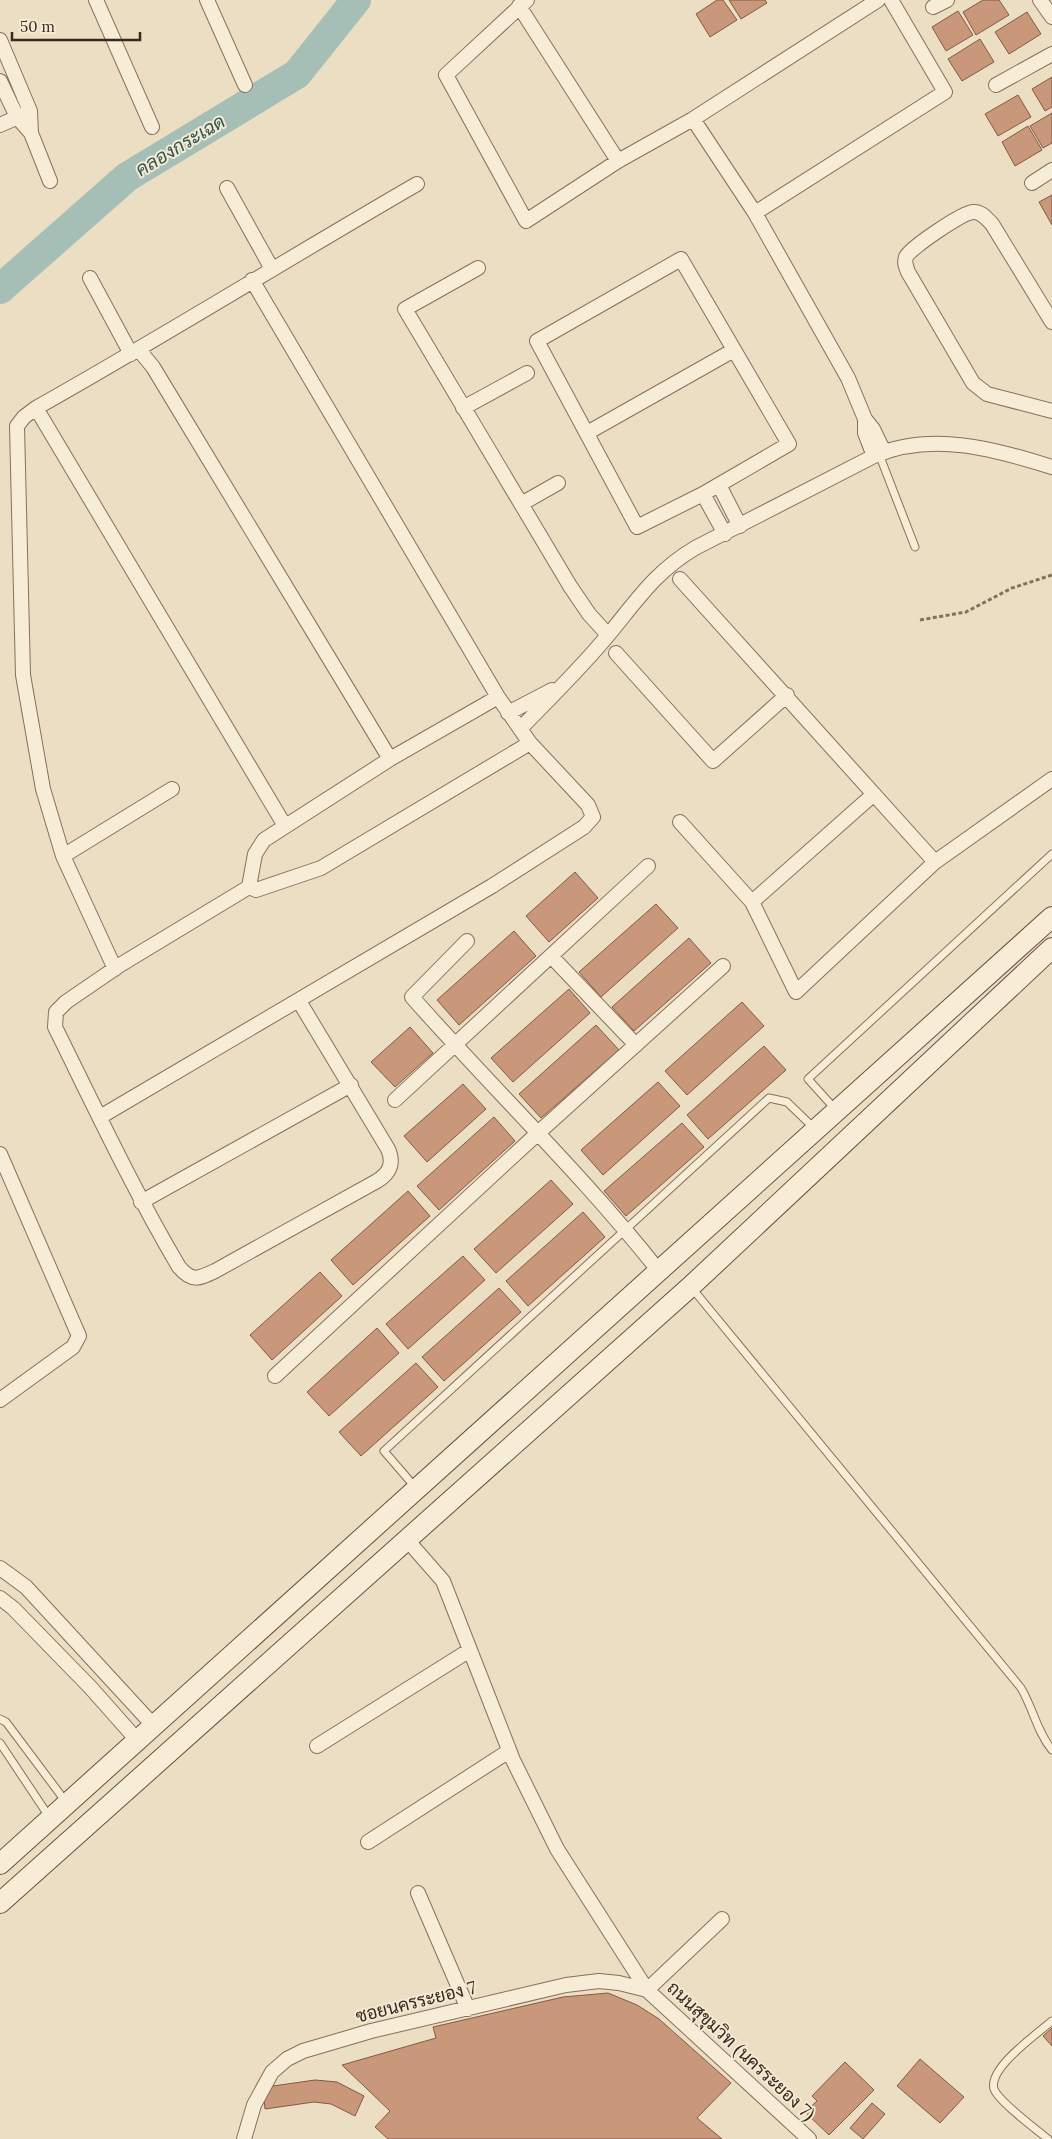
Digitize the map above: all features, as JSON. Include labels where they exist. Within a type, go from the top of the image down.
[{"type":"street","points":[[96,0],[152,127]]},
{"type":"street","points":[[207,0],[245,85]]},
{"type":"street","points":[[618,161],[523,3],[446,75],[526,221],[618,161],[693,119],[878,0]]},
{"type":"street","points":[[755,213],[945,92],[891,0]]},
{"type":"street","points":[[933,7],[947,0]]},
{"type":"street","points":[[1040,0],[1052,17]]},
{"type":"street","points":[[0,40],[30,111],[31,133],[50,181]]},
{"type":"street","points":[[996,86],[1052,54]]},
{"type":"street","points":[[0,81],[16,118],[31,133]]},
{"type":"street","points":[[0,125],[30,111]]},
{"type":"street","points":[[693,119],[755,213],[848,378],[865,419],[873,429],[879,454]]},
{"type":"street","points":[[1032,183],[1052,170]]},
{"type":"street","points":[[115,969],[63,856],[43,789],[23,676],[17,426],[24,417],[36,408],[135,352],[272,268],[416,184]]},
{"type":"street","points":[[227,188],[272,268]]},
{"type":"street","points":[[1052,322],[992,224],[980,213],[974,212],[959,218],[912,250],[905,259],[908,272],[973,383],[987,394],[1052,411]]},
{"type":"street","points":[[681,259],[789,444],[703,494],[637,527],[587,434],[537,341],[681,259]]},
{"type":"street","points":[[478,268],[405,309],[570,586],[589,614],[608,635]]},
{"type":"street","points":[[90,278],[135,352],[153,367],[390,759]]},
{"type":"street","points":[[100,1117],[492,886],[589,823],[593,817],[588,805],[530,742],[508,713],[252,280]]},
{"type":"street","points":[[587,434],[734,350]]},
{"type":"street","points":[[463,408],[527,373]]},
{"type":"street","points":[[36,408],[285,826]]},
{"type":"street","points":[[520,729],[608,635],[637,598],[668,567],[695,548],[879,454],[904,446],[933,443],[965,445],[1025,458],[1052,467]]},
{"type":"street","points":[[521,504],[558,483]]},
{"type":"street","points":[[719,485],[740,526]]},
{"type":"street","points":[[703,494],[725,534]]},
{"type":"street","points":[[680,579],[787,695],[935,862]]},
{"type":"street","points":[[616,653],[713,761],[787,695]]},
{"type":"street","points":[[508,713],[562,685]]},
{"type":"street","points":[[249,887],[255,854],[264,840],[390,759],[498,697]]},
{"type":"street","points":[[249,887],[256,890],[321,868],[530,742]]},
{"type":"street","points":[[680,822],[752,902],[796,992],[935,862],[1052,779]]},
{"type":"street","points":[[63,856],[172,789]]},
{"type":"street","points":[[752,902],[874,794]]},
{"type":"street","points":[[396,1100],[648,866]]},
{"type":"street","points":[[249,887],[115,969],[66,1002],[56,1012],[55,1016],[55,1027],[141,1202],[186,1276],[194,1278],[215,1271],[377,1181],[391,1167],[390,1155],[351,1084],[299,1001]]},
{"type":"street","points":[[0,1864],[1052,917]]},
{"type":"street","points":[[468,941],[412,997],[625,1229],[658,1270]]},
{"type":"street","points":[[0,1903],[86,1824],[408,1541],[690,1287],[1052,948]]},
{"type":"street","points":[[551,956],[636,1045]]},
{"type":"street","points":[[275,1376],[538,1133],[723,966]]},
{"type":"street","points":[[141,1202],[351,1084]]},
{"type":"street","points":[[0,1154],[79,1336],[77,1344],[0,1400]]},
{"type":"street","points":[[515,1400],[538,1424]]},
{"type":"street","points":[[408,1541],[443,1581],[509,1751],[557,1849],[647,1990],[722,1919]]},
{"type":"street","points":[[0,1568],[26,1587],[154,1725]]},
{"type":"street","points":[[0,1598],[13,1608],[91,1688],[136,1740]]},
{"type":"street","points":[[317,1746],[470,1650]]},
{"type":"street","points":[[368,1842],[509,1751]]},
{"type":"street","points":[[418,1893],[468,2009]]},
{"type":"street","name":"ซอยนครระยอง 7","points":[[244,2139],[254,2105],[272,2072],[287,2059],[303,2051],[371,2031],[566,1985],[598,1981],[619,1983],[647,1990]]},
{"type":"street","name":"ถนนสุขุมวิท (นครระยอง 7)","points":[[647,1990],[809,2139]]},
{"type":"lane","points":[[879,454],[915,547]]},
{"type":"lane","points":[[837,1110],[808,1079],[1052,854]]},
{"type":"lane","points":[[417,1489],[384,1451],[769,1098],[787,1102],[815,1130]]},
{"type":"lane","points":[[690,1287],[1020,1688],[1030,1704],[1040,1734],[1052,1750]]},
{"type":"lane","points":[[0,1718],[6,1722],[67,1803]]},
{"type":"lane","points":[[0,1742],[50,1818]]},
{"type":"lane","points":[[1048,2139],[1003,2102],[995,2090],[993,2079],[998,2069],[1052,2021]]},
{"type":"path","points":[[920,620],[966,612],[1012,588],[1052,575]]},
{"type":"building","points":[[717,0],[723,0],[737,20],[710,37],[696,14]]},
{"type":"building","points":[[729,0],[765,0],[767,3],[741,19]]},
{"type":"building","points":[[983,0],[999,0],[1009,15],[976,35],[963,12]]},
{"type":"building","points":[[958,11],[973,35],[946,51],[932,27]]},
{"type":"building","points":[[1027,12],[1041,34],[1009,54],[995,32]]},
{"type":"building","points":[[980,39],[994,62],[962,81],[948,59]]},
{"type":"building","points":[[1052,77],[1052,107],[1045,111],[1032,89]]},
{"type":"building","points":[[1018,95],[1031,117],[998,136],[985,114]]},
{"type":"building","points":[[1052,113],[1052,143],[1043,148],[1030,126]]},
{"type":"building","points":[[1028,126],[1042,150],[1015,166],[1002,142]]},
{"type":"building","points":[[1052,195],[1052,225],[1039,202]]},
{"type":"building","points":[[575,872],[598,898],[549,942],[526,916]]},
{"type":"building","points":[[656,904],[678,928],[601,997],[579,972]]},
{"type":"building","points":[[514,931],[536,956],[459,1025],[437,1000]]},
{"type":"building","points":[[689,938],[711,963],[634,1031],[612,1007]]},
{"type":"building","points":[[569,989],[590,1013],[513,1082],[491,1058]]},
{"type":"building","points":[[742,1002],[764,1026],[687,1095],[665,1071]]},
{"type":"building","points":[[596,1025],[619,1050],[541,1118],[519,1094]]},
{"type":"building","points":[[410,1027],[433,1053],[395,1087],[371,1062]]},
{"type":"building","points":[[764,1046],[786,1070],[708,1139],[687,1115]]},
{"type":"building","points":[[658,1082],[680,1106],[603,1175],[581,1150]]},
{"type":"building","points":[[463,1084],[486,1109],[427,1162],[404,1136]]},
{"type":"building","points":[[494,1117],[515,1141],[439,1210],[417,1186]]},
{"type":"building","points":[[682,1123],[704,1147],[626,1216],[604,1191]]},
{"type":"building","points":[[551,1180],[573,1204],[496,1273],[474,1249]]},
{"type":"building","points":[[408,1191],[430,1216],[353,1285],[331,1260]]},
{"type":"building","points":[[583,1212],[605,1237],[528,1306],[506,1281]]},
{"type":"building","points":[[463,1256],[485,1280],[408,1349],[386,1324]]},
{"type":"building","points":[[320,1272],[342,1296],[272,1360],[250,1335]]},
{"type":"building","points":[[499,1288],[521,1312],[444,1381],[422,1357]]},
{"type":"building","points":[[377,1328],[399,1353],[329,1416],[307,1392]]},
{"type":"building","points":[[416,1363],[438,1387],[361,1456],[339,1432]]},
{"type":"building","points":[[608,1993],[637,2005],[659,2019],[731,2083],[697,2118],[722,2139],[388,2139],[375,2127],[390,2111],[342,2065],[436,2038],[433,2027],[563,1997]]},
{"type":"building","points":[[1052,2028],[1052,2046],[1043,2036]]},
{"type":"building","points":[[920,2059],[964,2097],[940,2123],[897,2086]]},
{"type":"building","points":[[845,2062],[874,2090],[829,2135],[805,2112],[817,2101],[812,2096]]},
{"type":"building","points":[[315,2080],[337,2082],[364,2096],[355,2116],[331,2104],[314,2102],[265,2109],[264,2097],[273,2086]]},
{"type":"building","points":[[872,2103],[885,2114],[863,2139],[850,2128]]},
{"type":"waterway","name":"คลองกระเฉด","points":[[0,289],[127,177],[297,74],[356,0]]}]
